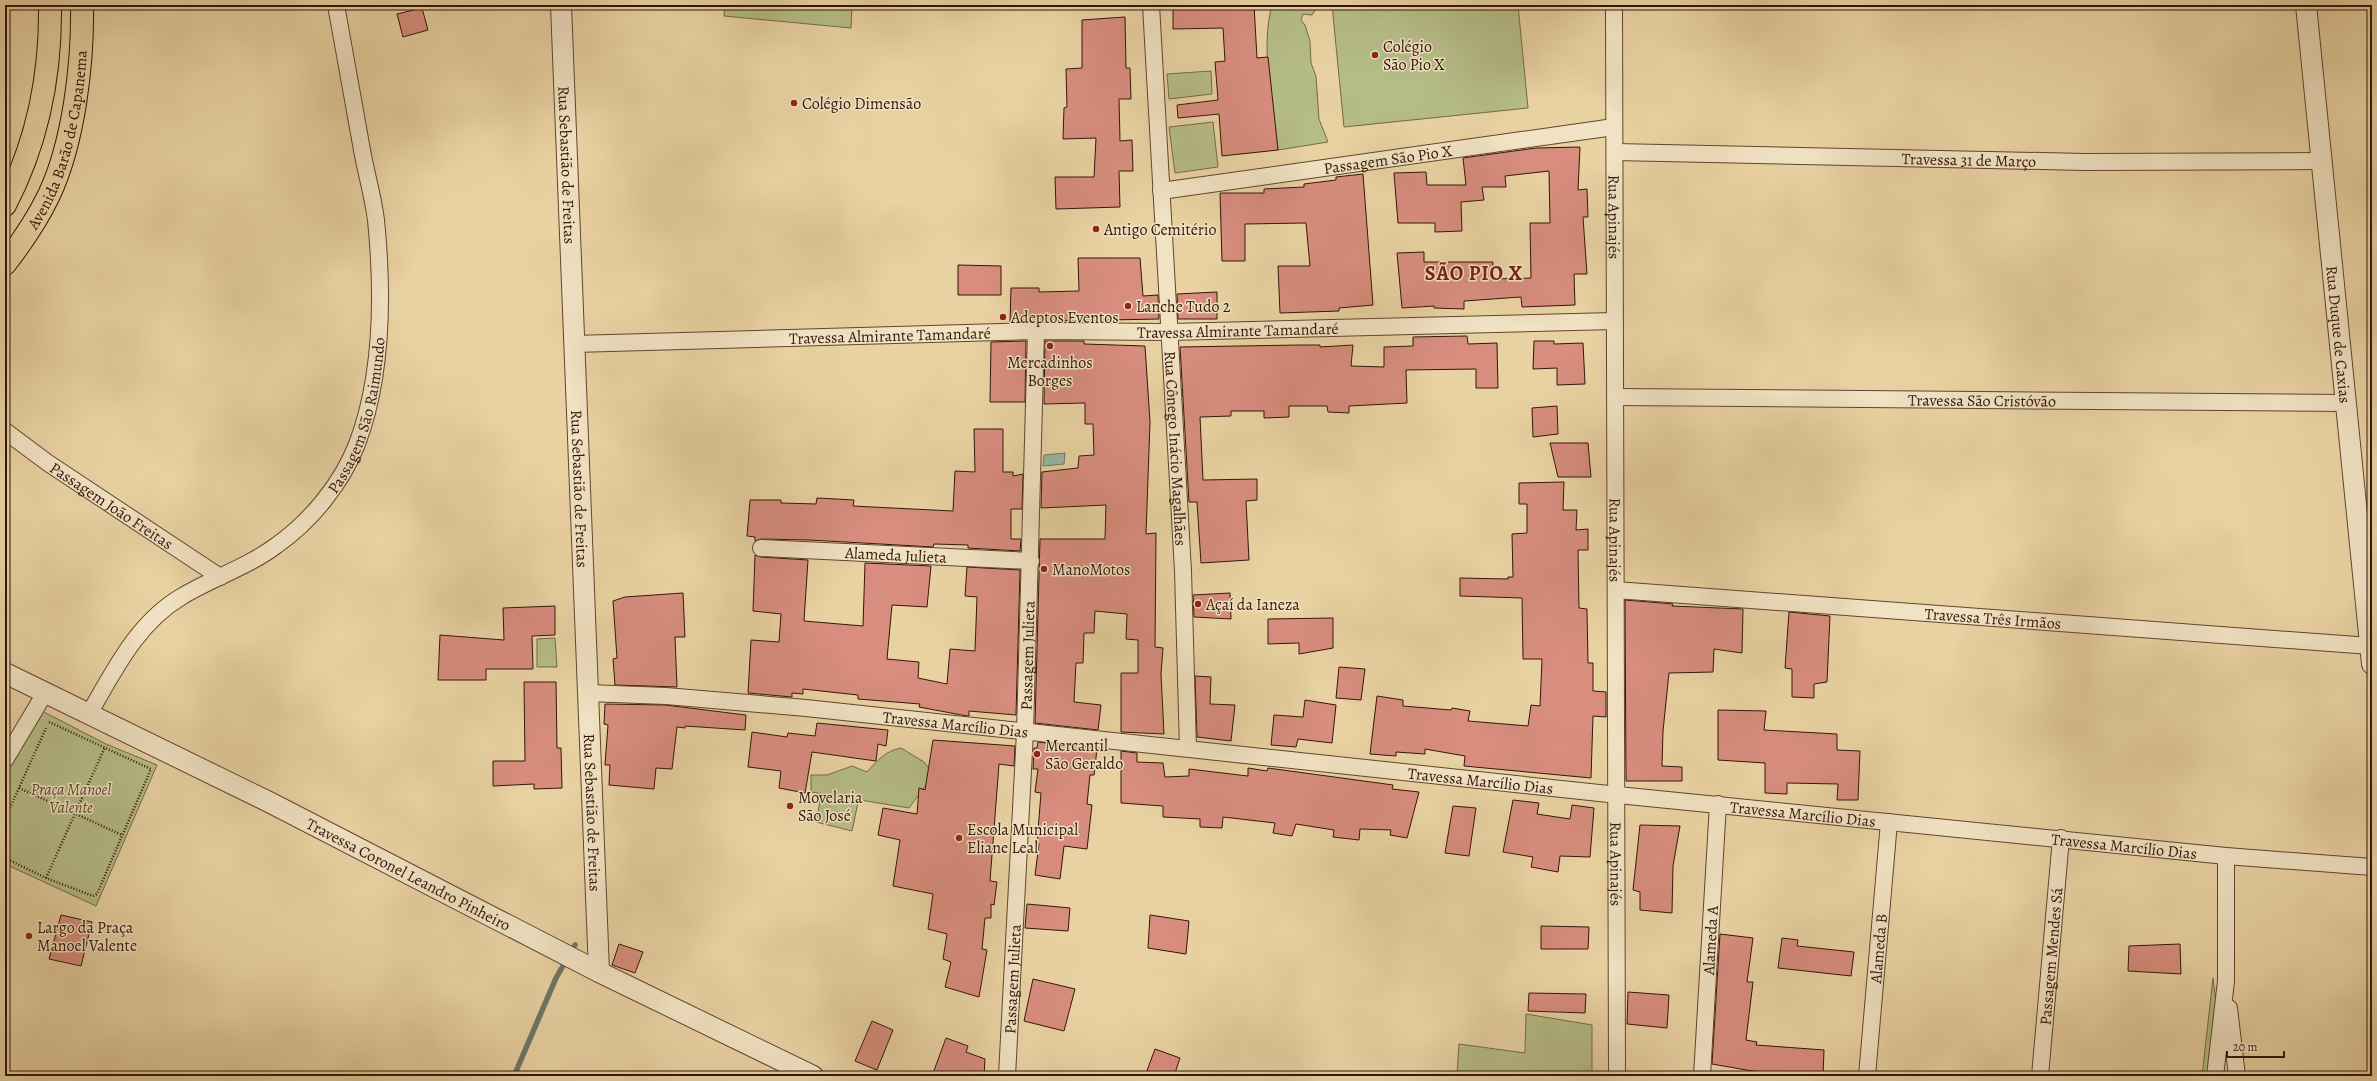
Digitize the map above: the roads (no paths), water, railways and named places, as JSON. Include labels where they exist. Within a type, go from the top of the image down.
[{"type":"main road","name":"Avenida Barão de Capanema","points":[[5,205],[19,179],[34,140],[43,103],[50,5]]},
{"type":"main road","name":"Avenida Barão de Capanema","points":[[5,264],[25,236],[49,194],[68,136],[78,84],[82,5]]},
{"type":"main road","points":[[19,179],[49,194]]},
{"type":"street","name":"Passagem São Raimundo","points":[[89,714],[136,638],[155,616],[180,597],[250,562],[277,545],[304,523],[335,484],[356,444],[371,391],[379,334],[380,279],[375,218],[336,5]]},
{"type":"street","name":"Rua Sebastião de Freitas","points":[[561,5],[599,972]]},
{"type":"street","name":"Rua Cônego Inácio Magalhães","points":[[1151,5],[1183,571],[1188,748]]},
{"type":"street","name":"Rua Apinajés","points":[[1614,5],[1614,321],[1616,397],[1618,795],[1617,1076]]},
{"type":"street","name":"Rua Duque de Caxias","points":[[2306,5],[2370,624],[2371,655]]},
{"type":"street","name":"Passagem São Pio X","points":[[1162,191],[1614,127]]},
{"type":"street","name":"Travessa 31 de Março","points":[[1615,152],[2085,162],[2323,161]]},
{"type":"street","name":"Travessa Almirante Tamandaré","points":[[574,344],[1036,331],[1170,332],[1614,321]]},
{"type":"street","name":"Passagem Julieta","points":[[1007,1076],[1025,732],[1036,331]]},
{"type":"street","name":"Travessa São Cristóvão","points":[[1616,397],[2347,403]]},
{"type":"street","name":"Passagem João Freitas","points":[[5,431],[54,467],[220,577]]},
{"type":"street","name":"Alameda Julieta","points":[[761,548],[1030,562]]},
{"type":"street","name":"Travessa Três Irmãos","points":[[1616,590],[2371,655]]},
{"type":"street","name":"Travessa Coronel Leandro Pinheiro","points":[[5,672],[269,802],[599,972],[813,1076]]},
{"type":"street","name":"Travessa Marcílio Dias","points":[[588,692],[740,702],[1188,748],[1618,795],[2061,838],[2226,856],[2372,867]]},
{"type":"street","points":[[5,760],[45,693]]},
{"type":"street","name":"Alameda A","points":[[1702,1076],[1718,804]]},
{"type":"street","name":"Alameda B","points":[[1867,1076],[1889,822]]},
{"type":"street","name":"Passagem Mendes Sá","points":[[2040,1076],[2061,838]]},
{"type":"street","points":[[2215,1076],[2226,981],[2226,856]]},
{"type":"street","points":[[2226,981],[2237,1076]]},
{"type":"waterway","points":[[514,1076],[556,978],[575,945]]},
{"type":"place","name":"Colégio São Pio X","points":[[1375,55]]},
{"type":"place","name":"Colégio Dimensão","points":[[794,103]]},
{"type":"place","name":"Antigo Cemitério","points":[[1096,229]]},
{"type":"place","name":"Lanche Tudo 2","points":[[1128,306]]},
{"type":"place","name":"Adeptos Eventos","points":[[1003,317]]},
{"type":"place","name":"Mercadinhos Borges","points":[[1050,346]]},
{"type":"place","name":"ManoMotos","points":[[1044,569]]},
{"type":"place","name":"Açaí da Ianeza","points":[[1198,604]]},
{"type":"place","name":"Mercantil São Geraldo","points":[[1037,754]]},
{"type":"place","name":"Movelaria São José","points":[[790,806]]},
{"type":"place","name":"Escola Municipal Eliane Leal","points":[[959,838]]},
{"type":"place","name":"Largo da Praça Manoel Valente","points":[[29,936]]},
{"type":"district","name":"SÃO PIO X","points":[[1474,273]]},
{"type":"park label","name":"Praça Manoel Valente","points":[[71,798]]}]
